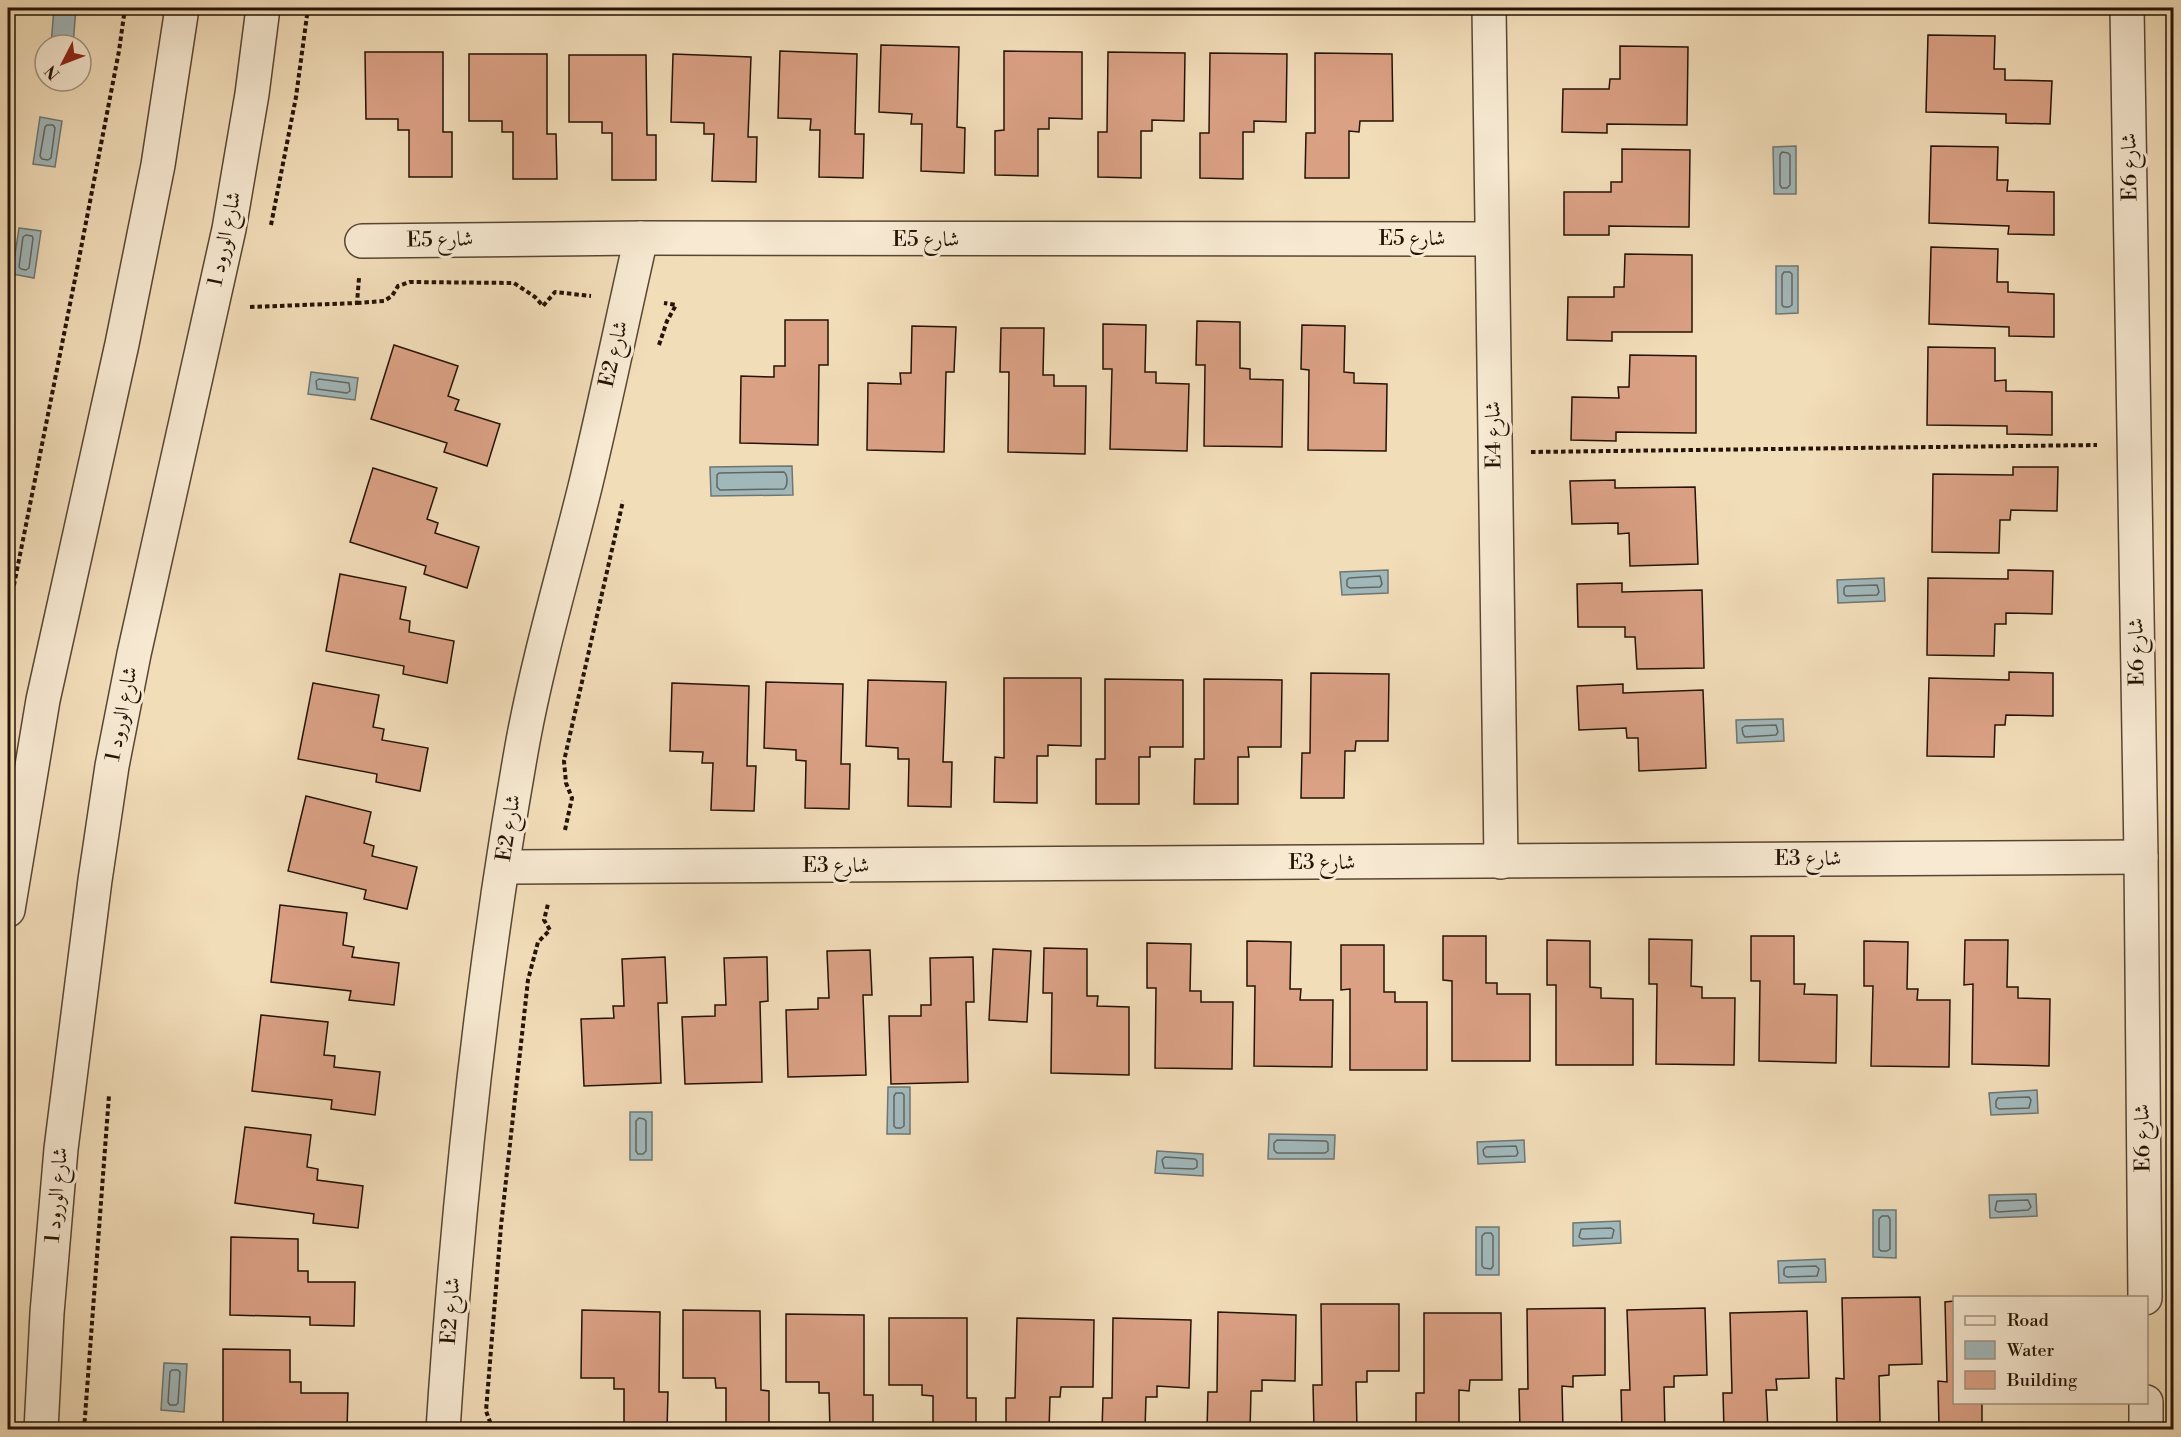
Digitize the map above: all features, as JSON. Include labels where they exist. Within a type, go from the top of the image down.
[{"type":"street","points":[[8,910],[42,700],[98,455],[158,165],[182,8]]},
{"type":"street","name":"شارع الورود 1","points":[[41,1430],[47,1313],[62,1149],[110,778],[134,654],[229,229],[252,94],[263,8]]},
{"type":"street","name":"E4 شارع","points":[[1489,8],[1501,862]]},
{"type":"street","name":"E6 شارع","points":[[2127,8],[2141,857],[2145,1296]]},
{"type":"street","name":"E5 شارع","points":[[362,241],[640,238],[1491,239]]},
{"type":"street","name":"E2 شارع","points":[[443,1430],[459,1207],[472,1088],[487,968],[524,739],[551,613],[585,487],[640,238]]},
{"type":"street","name":"E3 شارع","points":[[503,867],[2141,857]]},
{"type":"street","points":[[2146,1404],[2146,1430]]},
{"type":"path","points":[[8,615],[79,257],[125,8]]},
{"type":"path","points":[[269,233],[296,97],[308,8]]},
{"type":"path","points":[[357,303],[362,241]]},
{"type":"path","points":[[250,308],[384,302],[392,296],[398,286],[410,282],[514,283],[535,297],[543,306],[555,292]]},
{"type":"path","points":[[247,318],[253,297]]},
{"type":"path","points":[[657,352],[667,321],[676,304]]},
{"type":"path","points":[[1494,452],[2134,445]]},
{"type":"path","points":[[572,798],[566,783],[564,761],[625,492]]},
{"type":"path","points":[[493,1430],[486,1412],[501,1226],[528,980],[538,942],[550,930],[544,920]]},
{"type":"path","points":[[84,1430],[109,1093]]},
{"type":"water","points":[[54,8],[76,8],[74,33],[52,33]]},
{"type":"water","points":[[40,117],[62,121],[55,167],[33,164]]},
{"type":"water","points":[[1796,146],[1796,194],[1774,194],[1773,147]]},
{"type":"water","points":[[19,228],[41,231],[34,278],[12,274]]},
{"type":"water","points":[[1776,266],[1798,266],[1798,313],[1776,314]]},
{"type":"water","points":[[311,372],[358,378],[355,400],[308,394]]},
{"type":"water","points":[[792,466],[793,495],[711,496],[710,467]]},
{"type":"water","points":[[1388,570],[1388,593],[1342,595],[1340,572]]},
{"type":"water","points":[[1884,578],[1885,601],[1838,603],[1837,580]]},
{"type":"water","points":[[1783,719],[1784,741],[1737,743],[1736,720]]},
{"type":"water","points":[[888,1087],[910,1087],[910,1134],[887,1134]]},
{"type":"water","points":[[2037,1090],[2038,1113],[1991,1115],[1989,1093]]},
{"type":"water","points":[[630,1112],[652,1112],[652,1160],[630,1160]]},
{"type":"water","points":[[1269,1134],[1335,1135],[1334,1159],[1268,1159]]},
{"type":"water","points":[[1524,1140],[1525,1162],[1478,1164],[1477,1142]]},
{"type":"water","points":[[1157,1151],[1203,1154],[1203,1176],[1155,1173]]},
{"type":"water","points":[[2036,1194],[2037,1216],[1990,1218],[1989,1195]]},
{"type":"water","points":[[1873,1210],[1896,1210],[1896,1258],[1873,1257]]},
{"type":"water","points":[[1620,1221],[1621,1243],[1573,1246],[1573,1223]]},
{"type":"water","points":[[1476,1227],[1499,1227],[1499,1275],[1476,1275]]},
{"type":"water","points":[[1825,1259],[1826,1282],[1779,1283],[1778,1261]]},
{"type":"water","points":[[164,1363],[187,1364],[184,1412],[161,1410]]},
{"type":"building","points":[[1928,35],[1995,36],[1994,69],[2005,69],[2005,80],[2052,81],[2050,124],[2006,123],[2006,114],[1926,112]]},
{"type":"building","points":[[881,45],[959,47],[957,127],[965,128],[964,173],[921,171],[922,124],[911,124],[912,114],[879,112]]},
{"type":"building","points":[[1620,46],[1688,47],[1687,125],[1607,124],[1607,133],[1562,132],[1563,89],[1609,89],[1610,79],[1620,79]]},
{"type":"building","points":[[780,51],[857,54],[855,134],[864,134],[863,178],[819,177],[820,130],[810,130],[811,119],[778,118]]},
{"type":"building","points":[[1004,51],[1082,52],[1082,119],[1049,118],[1049,129],[1038,129],[1038,176],[995,175],[995,131],[1004,130]]},
{"type":"building","points":[[365,52],[443,52],[443,132],[452,132],[452,177],[409,177],[409,130],[398,130],[398,119],[366,119]]},
{"type":"building","points":[[1108,52],[1185,53],[1184,121],[1152,120],[1152,131],[1141,131],[1141,178],[1098,177],[1098,132],[1107,132]]},
{"type":"building","points":[[1210,53],[1287,54],[1286,122],[1254,121],[1254,132],[1243,132],[1243,179],[1200,178],[1200,133],[1209,133]]},
{"type":"building","points":[[1315,53],[1392,54],[1393,121],[1360,121],[1359,132],[1349,131],[1349,178],[1305,178],[1306,133],[1315,133]]},
{"type":"building","points":[[469,54],[547,54],[547,134],[556,134],[557,179],[513,179],[513,132],[502,132],[502,121],[469,121]]},
{"type":"building","points":[[673,54],[751,57],[748,137],[757,137],[756,182],[712,181],[714,134],[704,134],[704,123],[671,122]]},
{"type":"building","points":[[569,55],[646,55],[647,135],[656,135],[656,180],[612,180],[612,133],[602,133],[602,122],[569,122]]},
{"type":"building","points":[[1931,146],[1998,147],[1997,180],[2008,180],[2007,191],[2054,192],[2054,235],[2008,234],[2009,226],[1929,223]]},
{"type":"building","points":[[1622,149],[1690,150],[1689,227],[1609,226],[1609,235],[1564,235],[1564,192],[1611,192],[1611,182],[1622,182]]},
{"type":"building","points":[[1931,247],[1998,249],[1997,282],[2008,282],[2008,292],[2054,294],[2054,337],[2009,336],[2009,327],[1929,324]]},
{"type":"building","points":[[1625,254],[1692,255],[1692,332],[1612,332],[1612,341],[1567,340],[1568,297],[1614,297],[1614,287],[1624,287]]},
{"type":"building","points":[[785,320],[828,320],[828,365],[819,365],[818,445],[740,443],[741,376],[774,377],[774,366],[785,366]]},
{"type":"building","points":[[1197,321],[1240,322],[1240,368],[1250,369],[1250,379],[1283,380],[1282,447],[1204,446],[1205,365],[1196,365]]},
{"type":"building","points":[[1103,324],[1146,325],[1145,372],[1156,372],[1156,383],[1189,384],[1187,451],[1110,449],[1112,369],[1103,369]]},
{"type":"building","points":[[1302,325],[1345,326],[1344,372],[1354,373],[1354,383],[1387,384],[1386,451],[1308,450],[1309,370],[1301,369]]},
{"type":"building","points":[[912,326],[956,327],[954,372],[946,372],[944,452],[867,450],[868,383],[901,384],[900,373],[911,373]]},
{"type":"building","points":[[1001,328],[1044,328],[1043,375],[1054,375],[1054,386],[1086,386],[1085,454],[1008,452],[1009,372],[1000,372]]},
{"type":"building","points":[[394,345],[458,366],[448,396],[459,400],[455,410],[500,424],[487,466],[444,452],[447,443],[371,419]]},
{"type":"building","points":[[1928,347],[1995,348],[1995,381],[2006,380],[2006,391],[2052,392],[2052,435],[2007,434],[2007,426],[1927,425]]},
{"type":"building","points":[[1630,355],[1696,356],[1696,433],[1616,432],[1616,441],[1571,440],[1572,397],[1619,398],[1618,387],[1629,387]]},
{"type":"building","points":[[2013,467],[2058,467],[2057,511],[2011,510],[2010,520],[2000,520],[1999,553],[1932,552],[1933,474],[2013,475]]},
{"type":"building","points":[[373,468],[437,488],[427,519],[438,523],[435,533],[479,547],[467,588],[424,574],[426,566],[350,542]]},
{"type":"building","points":[[1615,480],[1615,488],[1695,487],[1698,564],[1630,566],[1629,533],[1618,534],[1618,523],[1572,524],[1570,481]]},
{"type":"building","points":[[2008,570],[2053,571],[2052,614],[2006,613],[2006,624],[1995,624],[1994,656],[1927,655],[1928,578],[2008,579]]},
{"type":"building","points":[[340,574],[406,587],[400,619],[410,621],[409,632],[454,641],[447,683],[403,674],[404,666],[326,651]]},
{"type":"building","points":[[1622,583],[1622,592],[1702,590],[1704,668],[1637,669],[1635,637],[1625,637],[1625,627],[1578,627],[1577,584]]},
{"type":"building","points":[[2009,672],[2053,673],[2053,716],[2006,715],[2005,725],[1995,725],[1994,757],[1927,756],[1929,678],[2009,680]]},
{"type":"building","points":[[1311,673],[1389,674],[1388,741],[1356,741],[1355,751],[1345,751],[1344,798],[1301,798],[1302,753],[1310,753]]},
{"type":"building","points":[[1004,678],[1081,678],[1081,746],[1048,745],[1048,756],[1037,756],[1037,803],[994,802],[995,757],[1004,758]]},
{"type":"building","points":[[1105,679],[1183,680],[1183,747],[1150,747],[1150,757],[1139,757],[1139,804],[1096,804],[1096,759],[1105,759]]},
{"type":"building","points":[[1204,679],[1282,680],[1281,747],[1248,747],[1249,757],[1238,757],[1238,804],[1194,804],[1195,759],[1204,759]]},
{"type":"building","points":[[868,680],[946,682],[943,762],[952,762],[951,807],[908,806],[909,759],[898,759],[898,748],[866,746]]},
{"type":"building","points":[[766,682],[843,684],[841,764],[850,764],[849,809],[805,808],[806,761],[796,760],[796,750],[764,748]]},
{"type":"building","points":[[313,683],[379,695],[373,727],[384,729],[382,740],[428,748],[420,791],[376,782],[377,774],[298,759]]},
{"type":"building","points":[[672,683],[749,686],[747,766],[756,766],[754,811],[711,810],[713,763],[702,763],[703,752],[670,751]]},
{"type":"building","points":[[1623,684],[1623,693],[1703,690],[1706,768],[1639,771],[1638,738],[1627,738],[1626,728],[1579,730],[1577,686]]},
{"type":"building","points":[[306,796],[371,812],[364,843],[374,846],[372,856],[417,867],[407,909],[364,899],[366,890],[288,871]]},
{"type":"building","points":[[280,905],[347,913],[343,945],[354,947],[352,957],[399,963],[394,1005],[349,1000],[351,991],[271,982]]},
{"type":"building","points":[[1443,936],[1486,936],[1486,983],[1497,983],[1497,994],[1530,994],[1530,1061],[1452,1061],[1452,981],[1443,980]]},
{"type":"building","points":[[1751,936],[1794,936],[1794,984],[1805,984],[1804,994],[1837,995],[1836,1063],[1759,1061],[1760,981],[1751,981]]},
{"type":"building","points":[[1649,939],[1692,940],[1691,986],[1702,987],[1702,998],[1735,998],[1734,1065],[1656,1064],[1657,984],[1649,984]]},
{"type":"building","points":[[1547,940],[1590,941],[1590,987],[1601,988],[1601,998],[1633,999],[1633,1065],[1556,1065],[1556,985],[1547,985]]},
{"type":"building","points":[[1965,940],[2008,940],[2007,987],[2018,987],[2018,998],[2050,999],[2049,1066],[1972,1064],[1973,984],[1964,985]]},
{"type":"building","points":[[1247,941],[1291,942],[1290,989],[1301,989],[1300,1000],[1333,1000],[1332,1067],[1254,1066],[1255,986],[1247,986]]},
{"type":"building","points":[[1864,941],[1908,942],[1907,989],[1918,989],[1917,1000],[1950,1000],[1949,1067],[1871,1066],[1873,986],[1864,986]]},
{"type":"building","points":[[1147,943],[1191,944],[1190,991],[1201,991],[1201,1002],[1233,1002],[1232,1069],[1155,1068],[1156,988],[1147,988]]},
{"type":"building","points":[[1341,945],[1384,945],[1384,992],[1395,992],[1395,1002],[1427,1002],[1427,1070],[1350,1070],[1350,989],[1341,990]]},
{"type":"building","points":[[1044,948],[1087,949],[1087,996],[1098,996],[1097,1006],[1129,1007],[1129,1075],[1051,1073],[1052,993],[1043,993]]},
{"type":"building","points":[[993,949],[1031,951],[1027,1022],[989,1020]]},
{"type":"building","points":[[870,950],[872,995],[863,995],[866,1075],[788,1077],[786,1010],[818,1009],[818,998],[829,998],[827,951]]},
{"type":"building","points":[[665,957],[667,1003],[658,1003],[661,1083],[584,1086],[581,1019],[614,1018],[613,1006],[624,1006],[622,959]]},
{"type":"building","points":[[767,957],[768,1001],[760,1002],[762,1082],[685,1084],[682,1017],[715,1016],[715,1005],[726,1005],[724,958]]},
{"type":"building","points":[[973,957],[974,1002],[966,1002],[968,1082],[891,1084],[889,1016],[921,1016],[921,1005],[931,1005],[930,958]]},
{"type":"building","points":[[261,1015],[328,1022],[324,1055],[335,1056],[334,1067],[380,1072],[375,1115],[331,1109],[332,1100],[252,1091]]},
{"type":"building","points":[[245,1127],[311,1135],[307,1167],[318,1169],[317,1180],[363,1186],[358,1228],[313,1223],[314,1214],[235,1203]]},
{"type":"building","points":[[231,1237],[298,1239],[298,1271],[308,1271],[308,1282],[355,1282],[354,1326],[310,1325],[310,1317],[230,1315]]},
{"type":"building","points":[[1920,1297],[1922,1364],[1889,1365],[1889,1375],[1879,1376],[1880,1422],[1837,1423],[1836,1378],[1844,1379],[1842,1298]]},
{"type":"building","points":[[1953,1301],[1953,1404],[1982,1404],[1982,1426],[1939,1427],[1938,1381],[1947,1382],[1945,1302]]},
{"type":"building","points":[[1321,1304],[1399,1304],[1399,1371],[1367,1371],[1367,1382],[1356,1382],[1357,1429],[1314,1429],[1313,1385],[1322,1385]]},
{"type":"building","points":[[1605,1308],[1605,1375],[1573,1376],[1573,1387],[1562,1386],[1563,1430],[1520,1430],[1519,1389],[1528,1389],[1527,1309]]},
{"type":"building","points":[[1705,1308],[1707,1375],[1674,1376],[1674,1387],[1664,1387],[1665,1430],[1622,1430],[1621,1390],[1630,1390],[1627,1310]]},
{"type":"building","points":[[582,1310],[660,1312],[659,1392],[668,1392],[667,1430],[624,1430],[624,1389],[614,1389],[614,1378],[581,1378]]},
{"type":"building","points":[[683,1310],[760,1311],[761,1390],[769,1391],[769,1430],[726,1430],[726,1388],[716,1388],[715,1378],[683,1378]]},
{"type":"building","points":[[1807,1311],[1809,1378],[1776,1379],[1777,1390],[1766,1390],[1768,1430],[1724,1430],[1723,1393],[1732,1393],[1730,1313]]},
{"type":"building","points":[[1218,1312],[1296,1315],[1295,1381],[1262,1380],[1262,1391],[1251,1391],[1250,1430],[1207,1430],[1208,1392],[1217,1392]]},
{"type":"building","points":[[1424,1313],[1501,1313],[1502,1380],[1470,1380],[1469,1391],[1459,1390],[1459,1430],[1416,1430],[1416,1393],[1424,1393]]},
{"type":"building","points":[[786,1314],[864,1315],[864,1395],[873,1395],[873,1430],[830,1430],[829,1393],[819,1393],[819,1382],[786,1382]]},
{"type":"building","points":[[889,1318],[967,1318],[967,1398],[976,1398],[976,1430],[933,1430],[933,1396],[922,1395],[922,1385],[889,1385]]},
{"type":"building","points":[[1017,1318],[1094,1320],[1093,1387],[1061,1387],[1060,1397],[1050,1397],[1049,1430],[1006,1430],[1006,1398],[1015,1398]]},
{"type":"building","points":[[1113,1318],[1191,1320],[1189,1388],[1157,1386],[1157,1397],[1146,1397],[1145,1430],[1102,1430],[1103,1398],[1112,1398]]},
{"type":"building","points":[[223,1349],[290,1350],[290,1382],[301,1382],[301,1393],[348,1393],[347,1430],[223,1426]]}]
